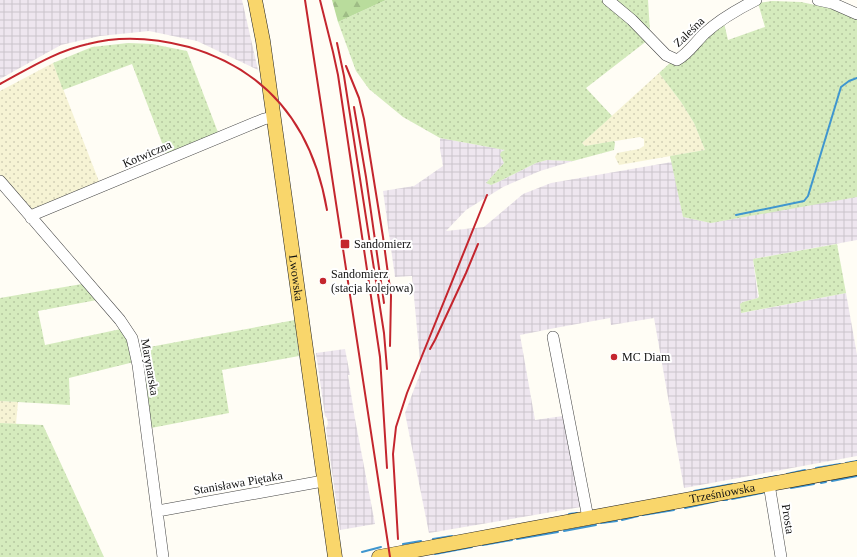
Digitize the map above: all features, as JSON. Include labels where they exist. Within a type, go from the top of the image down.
[{"type":"main road","name":"Lwowska","points":[[255,0],[262,30],[317,427],[323,482],[335,557]]},
{"type":"main road","name":"Trześniowska","points":[[379,557],[857,468]]},
{"type":"street","name":"Zaleśna","points":[[608,0],[632,20],[666,55],[677,60],[683,57],[705,33],[735,11],[756,0]]},
{"type":"street","points":[[818,0],[857,14]]},
{"type":"street","name":"Kotwiczna","points":[[31,218],[35,214],[264,119],[274,117]]},
{"type":"street","name":"Marynarska","points":[[0,181],[120,320],[132,338],[138,365],[163,557]]},
{"type":"street","points":[[553,337],[588,518]]},
{"type":"street","name":"Stanisława Piętaka","points":[[158,511],[323,482]]},
{"type":"street","name":"Prosta","points":[[769,484],[781,557]]},
{"type":"shaded area","points":[[0,0],[242,0],[258,70],[197,41],[149,31],[100,36],[61,45],[0,79]]},
{"type":"shaded area","points":[[53,63],[100,184],[31,212],[0,175],[0,91]]},
{"type":"shaded area","points":[[659,73],[681,102],[694,123],[705,150],[619,165],[615,157],[617,153],[639,149],[644,146],[644,139],[640,137],[585,146],[582,143]]},
{"type":"shaded area","points":[[440,138],[505,150],[504,163],[487,182],[491,185],[536,163],[547,160],[573,161],[540,171],[503,187],[466,210],[446,231],[484,227],[523,194],[551,183],[672,162],[683,217],[711,223],[857,196],[857,240],[753,259],[758,298],[743,302],[740,305],[742,313],[846,293],[857,355],[857,456],[684,488],[654,318],[611,325],[610,318],[520,335],[535,420],[563,416],[581,507],[429,533],[405,413],[421,371],[412,276],[395,277],[383,191],[414,186],[443,166]]},
{"type":"shaded area","points":[[345,349],[350,375],[348,375],[355,419],[375,524],[340,530],[326,428],[328,424],[325,416],[316,353]]},
{"type":"shaded area","points":[[0,401],[18,402],[16,424],[0,423]]},
{"type":"green space","points":[[332,0],[386,0],[338,22]]},
{"type":"green space","points":[[386,0],[601,0],[605,2],[648,40],[586,88],[612,116],[582,143],[585,146],[614,141],[614,150],[573,161],[547,160],[536,163],[491,185],[486,183],[504,163],[500,155],[501,152],[505,150],[440,138],[403,117],[369,89],[356,71],[338,22]]},
{"type":"green space","points":[[612,0],[648,0],[650,32]]},
{"type":"green space","points":[[772,1],[801,2],[834,9],[857,19],[857,197],[711,223],[683,217],[670,156],[705,150],[694,123],[681,102],[659,73],[671,62],[708,38],[724,23],[728,40],[765,27],[758,3]]},
{"type":"green space","points":[[128,43],[152,44],[187,51],[219,135],[167,156],[132,64],[63,90],[53,63],[92,47]]},
{"type":"green space","points":[[837,244],[846,293],[741,313],[740,304],[758,298],[759,296],[753,259]]},
{"type":"green space","points":[[82,284],[97,300],[38,311],[45,345],[121,329],[128,340],[134,362],[69,378],[70,405],[0,401],[0,298]]},
{"type":"green space","points":[[295,320],[299,356],[222,370],[229,413],[151,428],[139,349]]},
{"type":"green space","points":[[0,423],[43,425],[104,557],[0,557]]},
{"type":"waterway","points":[[736,215],[804,201],[808,196],[841,87],[849,81],[857,78]]},
{"type":"waterway","points":[[846,463],[857,461]]},
{"type":"waterway","points":[[816,468],[840,464]]},
{"type":"waterway","points":[[787,474],[805,470]]},
{"type":"waterway","points":[[745,482],[777,476]]},
{"type":"waterway","points":[[832,481],[857,476]]},
{"type":"waterway","points":[[821,483],[826,482]]},
{"type":"waterway","points":[[694,491],[732,484]]},
{"type":"waterway","points":[[791,488],[814,484]]},
{"type":"waterway","points":[[732,499],[766,492]]},
{"type":"waterway","points":[[685,508],[717,501]]},
{"type":"waterway","points":[[643,515],[674,510]]},
{"type":"waterway","points":[[569,514],[577,513]]},
{"type":"waterway","points":[[622,520],[638,516]]},
{"type":"waterway","points":[[601,523],[617,521]]},
{"type":"waterway","points":[[564,531],[596,525]]},
{"type":"waterway","points":[[517,539],[558,532]]},
{"type":"waterway","points":[[433,539],[452,536]]},
{"type":"waterway","points":[[483,545],[512,540]]},
{"type":"waterway","points":[[403,544],[421,541]]},
{"type":"waterway","points":[[362,552],[381,547]]},
{"type":"waterway","points":[[435,554],[472,547]]},
{"type":"railway","points":[[305,0],[390,557]]},
{"type":"railway","points":[[320,0],[338,75],[380,357],[387,468]]},
{"type":"railway","points":[[0,84],[42,61],[65,51],[76,47],[113,39],[164,41],[189,47],[218,58],[243,71],[265,88],[283,107],[299,129],[311,154],[320,181],[327,210]]},
{"type":"railway","points":[[337,43],[344,76],[384,333],[387,369]]},
{"type":"railway","points":[[346,66],[359,98],[364,119],[383,237],[391,296],[390,346]]},
{"type":"railway","points":[[354,107],[366,177],[384,303]]},
{"type":"railway","points":[[398,539],[393,454],[396,427],[407,393],[487,195]]},
{"type":"railway","points":[[430,349],[478,244]]},
{"type":"place","name":"Sandomierz","points":[[345,244]]},
{"type":"place","name":"Sandomierz (stacja kolejowa)","points":[[323,281]]},
{"type":"place","name":"MC Diam","points":[[614,357]]}]
